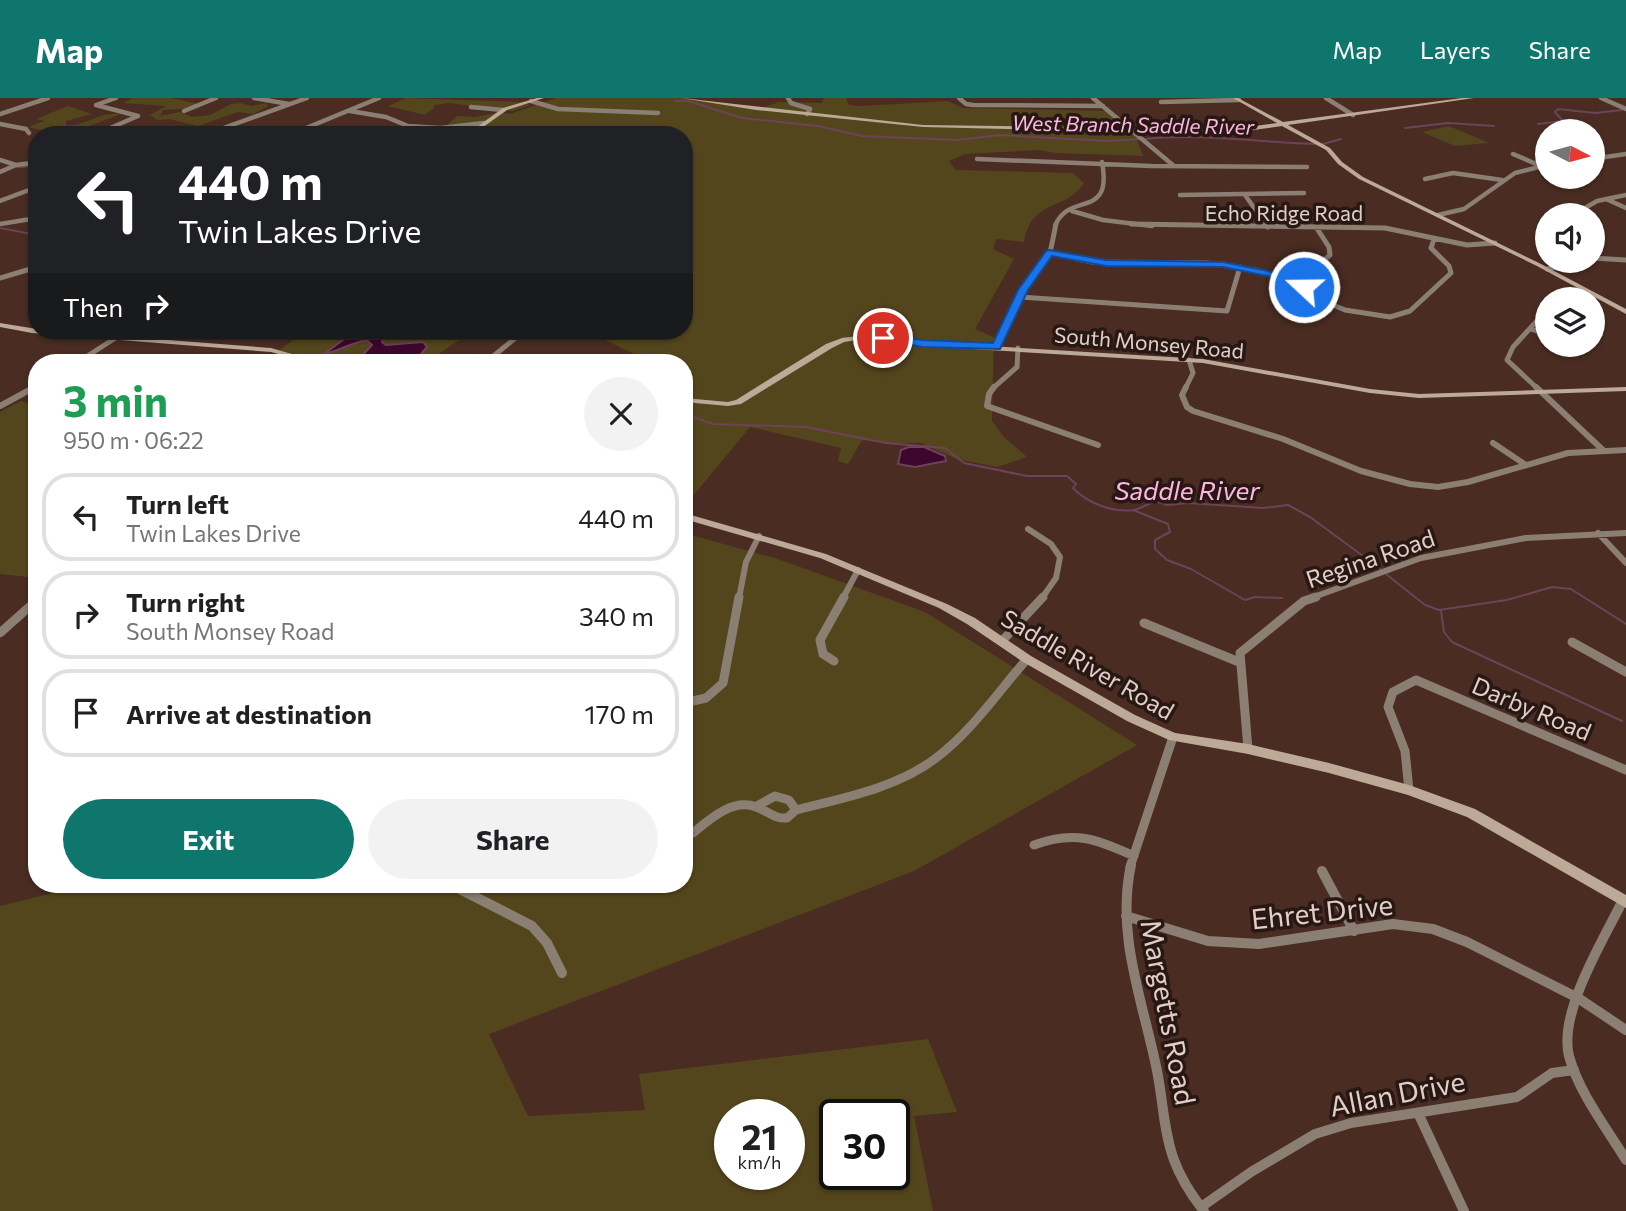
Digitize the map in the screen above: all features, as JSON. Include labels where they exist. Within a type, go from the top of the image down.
[{"type":"street","points":[[0,114],[48,98]]},
{"type":"street","points":[[116,98],[96,105],[138,116],[116,126]]},
{"type":"street","points":[[184,111],[216,98]]},
{"type":"street","points":[[254,98],[291,104]]},
{"type":"street","points":[[225,126],[307,98]]},
{"type":"street","points":[[312,126],[379,98]]},
{"type":"street","points":[[480,126],[503,110],[542,98]]},
{"type":"street","points":[[683,98],[946,128],[1133,131],[1239,130],[1472,98]]},
{"type":"street","points":[[788,98],[791,103],[810,109],[807,114]]},
{"type":"street","points":[[959,98],[970,104],[1038,102],[1103,106]]},
{"type":"street","points":[[1093,98],[1174,166]]},
{"type":"street","points":[[1326,98],[1353,115]]},
{"type":"street","points":[[1601,98],[1626,108]]},
{"type":"street","points":[[1161,103],[1237,99],[1328,149],[1340,163],[1361,178],[1535,263]]},
{"type":"street","points":[[531,101],[558,108],[658,113]]},
{"type":"street","points":[[471,107],[503,110]]},
{"type":"street","points":[[350,111],[386,117],[408,126]]},
{"type":"street","points":[[458,126],[484,123]]},
{"type":"street","points":[[0,124],[28,132]]},
{"type":"street","points":[[1513,154],[1535,163]]},
{"type":"street","points":[[1605,157],[1626,154]]},
{"type":"street","points":[[977,159],[1174,166],[1307,167]]},
{"type":"street","points":[[0,160],[16,165]]},
{"type":"street","points":[[996,346],[1020,297],[1050,253],[1058,221],[1072,211],[1092,203],[1101,194],[1106,176],[1102,162]]},
{"type":"street","points":[[0,172],[28,164]]},
{"type":"street","points":[[1438,215],[1464,209],[1502,180],[1535,168]]},
{"type":"street","points":[[1424,179],[1451,173],[1476,174],[1502,180]]},
{"type":"street","points":[[0,201],[26,191]]},
{"type":"street","points":[[1180,195],[1304,193]]},
{"type":"street","points":[[1245,195],[1268,227]]},
{"type":"street","points":[[1591,203],[1626,195]]},
{"type":"street","points":[[1605,198],[1626,208]]},
{"type":"street","name":"Echo Ridge Road","points":[[1072,211],[1096,219],[1126,224],[1388,228],[1468,246],[1499,245]]},
{"type":"street","points":[[0,224],[28,220]]},
{"type":"street","points":[[1298,283],[1330,255],[1329,247],[1316,227]]},
{"type":"street","points":[[1050,253],[1092,262],[1189,262],[1240,267],[1298,283],[1345,310],[1374,316],[1403,314],[1451,274],[1449,266],[1433,253],[1431,248],[1434,239]]},
{"type":"street","points":[[1605,259],[1626,260]]},
{"type":"street","points":[[1020,297],[1227,311],[1240,267]]},
{"type":"street","points":[[0,278],[28,270]]},
{"type":"street","points":[[1554,273],[1626,312]]},
{"type":"street","points":[[1535,324],[1513,347],[1507,360],[1604,451]]},
{"type":"street","points":[[0,326],[28,330]]},
{"type":"street","points":[[1531,329],[1535,330]]},
{"type":"street","name":"South Monsey Road","points":[[693,401],[738,402],[828,346],[855,337],[1189,360],[1370,391],[1419,396],[1626,389]]},
{"type":"street","points":[[90,354],[112,340]]},
{"type":"street","points":[[150,340],[271,350],[286,354]]},
{"type":"street","points":[[496,354],[513,340]]},
{"type":"street","points":[[1018,348],[1017,367],[989,392],[986,398],[987,406],[1098,445]]},
{"type":"street","name":"Regina Road","points":[[1189,360],[1193,373],[1182,395],[1187,407],[1193,411],[1283,439],[1362,471],[1410,484],[1438,487],[1468,482],[1568,453],[1626,450]]},
{"type":"street","points":[[0,406],[28,391]]},
{"type":"street","points":[[1493,443],[1526,465]]},
{"type":"street","name":"Saddle River Road","points":[[693,518],[759,536],[858,570],[943,606],[1027,659],[1131,719],[1173,737],[1248,748],[1409,790],[1471,813],[1624,901]]},
{"type":"street","points":[[1002,641],[1027,616],[1052,583],[1060,567],[1060,558],[1055,547],[1028,529]]},
{"type":"street","points":[[1598,533],[1626,563]]},
{"type":"street","name":"Regina Road","points":[[1239,662],[1243,648],[1304,601],[1438,553],[1526,538],[1626,533]]},
{"type":"street","points":[[693,702],[716,693],[723,683],[742,576],[748,556],[759,536]]},
{"type":"street","points":[[834,661],[823,654],[820,640],[858,570]]},
{"type":"street","points":[[0,633],[28,608]]},
{"type":"street","points":[[1144,623],[1239,662],[1248,748]]},
{"type":"street","points":[[1572,642],[1626,671]]},
{"type":"street","points":[[757,806],[768,817],[781,819],[793,815],[796,810],[912,772],[936,757],[1027,659]]},
{"type":"street","name":"Darby Road","points":[[1409,790],[1407,757],[1386,711],[1388,700],[1394,691],[1405,683],[1416,680],[1626,770]]},
{"type":"street","name":"Margetts Road","points":[[1173,737],[1125,887],[1126,916],[1129,950],[1156,1066],[1171,1152],[1202,1209]]},
{"type":"street","points":[[693,833],[729,808],[757,806],[775,796],[789,800],[796,810]]},
{"type":"street","points":[[1034,845],[1051,838],[1085,835],[1134,856]]},
{"type":"street","points":[[1322,871],[1354,931]]},
{"type":"street","points":[[465,893],[526,922],[541,934],[562,973]]},
{"type":"street","points":[[1624,901],[1578,998],[1567,1046],[1574,1070],[1626,1160]]},
{"type":"street","name":"Ehret Drive","points":[[1126,916],[1208,941],[1259,944],[1394,924],[1433,929],[1467,942],[1578,998],[1626,1030]]},
{"type":"street","name":"Allan Drive","points":[[1202,1209],[1251,1172],[1315,1134],[1351,1123],[1517,1097],[1552,1073],[1574,1070]]},
{"type":"street","points":[[1419,1113],[1464,1211]]},
{"type":"shaded area","points":[[130,98],[171,98],[199,104],[182,109],[163,110],[160,116],[180,112],[192,117],[210,115],[231,104],[241,103],[251,106],[267,103],[268,106],[253,114],[238,112],[198,126],[169,119],[157,120],[150,115],[166,106],[123,103],[132,99]]},
{"type":"shaded area","points":[[406,98],[522,102],[530,105],[513,111],[449,103],[434,105],[425,115],[388,106]]},
{"type":"shaded area","points":[[556,98],[687,98],[759,109],[779,102],[822,103],[824,98],[846,98],[849,105],[861,106],[948,101],[963,108],[1111,111],[1133,130],[1143,156],[1039,150],[965,154],[949,161],[956,170],[1073,173],[1084,183],[1077,192],[1034,218],[1024,242],[996,239],[993,249],[1014,259],[975,329],[994,337],[992,421],[1003,436],[1027,457],[997,467],[957,459],[921,443],[862,440],[848,464],[838,461],[841,448],[750,427],[693,496],[693,354],[634,354],[605,340],[693,340],[693,126],[446,126],[457,116],[475,117],[500,112],[510,114]]},
{"type":"shaded area","points":[[68,106],[92,114],[66,121],[66,125],[80,124],[105,115],[121,114],[89,126],[31,126],[45,121],[36,119]]},
{"type":"shaded area","points":[[1449,126],[1489,143],[1455,146],[1422,132]]},
{"type":"shaded area","points":[[293,340],[459,340],[439,354],[290,354],[278,351]]},
{"type":"shaded area","points":[[343,340],[367,340],[355,343],[324,354]]},
{"type":"shaded area","points":[[367,340],[383,340],[386,345],[423,342],[427,347],[421,354],[364,354],[372,345]]},
{"type":"shaded area","points":[[21,401],[28,403],[28,577],[0,574],[0,412]]},
{"type":"shaded area","points":[[924,447],[945,456],[946,461],[915,467],[898,464],[901,450]]},
{"type":"shaded area","points":[[693,535],[778,559],[925,612],[1137,745],[914,871],[489,1034],[528,1116],[645,1110],[639,1074],[928,1039],[957,1112],[914,1116],[933,1211],[0,1211],[0,906],[53,893],[693,893]]},
{"type":"waterway","name":"West Branch Saddle River","points":[[675,101],[688,101],[742,118],[818,126],[862,136],[957,140],[1000,135],[1109,141],[1140,139]]},
{"type":"waterway","name":"West Branch Saddle River","points":[[1561,119],[1555,112],[1558,109],[1595,113],[1622,110]]},
{"type":"waterway","name":"West Branch Saddle River","points":[[1405,128],[1448,123],[1494,126]]},
{"type":"waterway","name":"West Branch Saddle River","points":[[1146,139],[1210,138],[1318,144]]},
{"type":"waterway","name":"West Branch Saddle River","points":[[1323,144],[1341,139]]},
{"type":"waterway","points":[[17,167],[28,166]]},
{"type":"waterway","name":"Saddle River","points":[[0,228],[28,233]]},
{"type":"waterway","name":"Saddle River","points":[[693,417],[713,424],[806,427],[886,443],[945,448],[964,463],[1027,476],[1067,476],[1076,484],[1073,488],[1085,498],[1101,506],[1133,510]]},
{"type":"waterway","name":"Saddle River","points":[[1133,510],[1155,501],[1167,505],[1188,503],[1263,508],[1288,505],[1310,517],[1382,570]]},
{"type":"waterway","points":[[1133,510],[1168,524],[1170,532],[1155,540],[1155,549],[1167,560],[1191,569],[1245,600],[1255,597],[1282,598]]},
{"type":"waterway","name":"Saddle River","points":[[1386,574],[1425,605],[1439,610],[1507,600],[1552,587],[1571,589],[1626,624]]},
{"type":"waterway","points":[[1441,611],[1444,632],[1452,642],[1622,721]]},
{"type":"route","points":[[883,338],[922,344],[996,346],[1023,290],[1050,253],[1082,261],[1106,263],[1223,264],[1255,270],[1304,287]]}]
